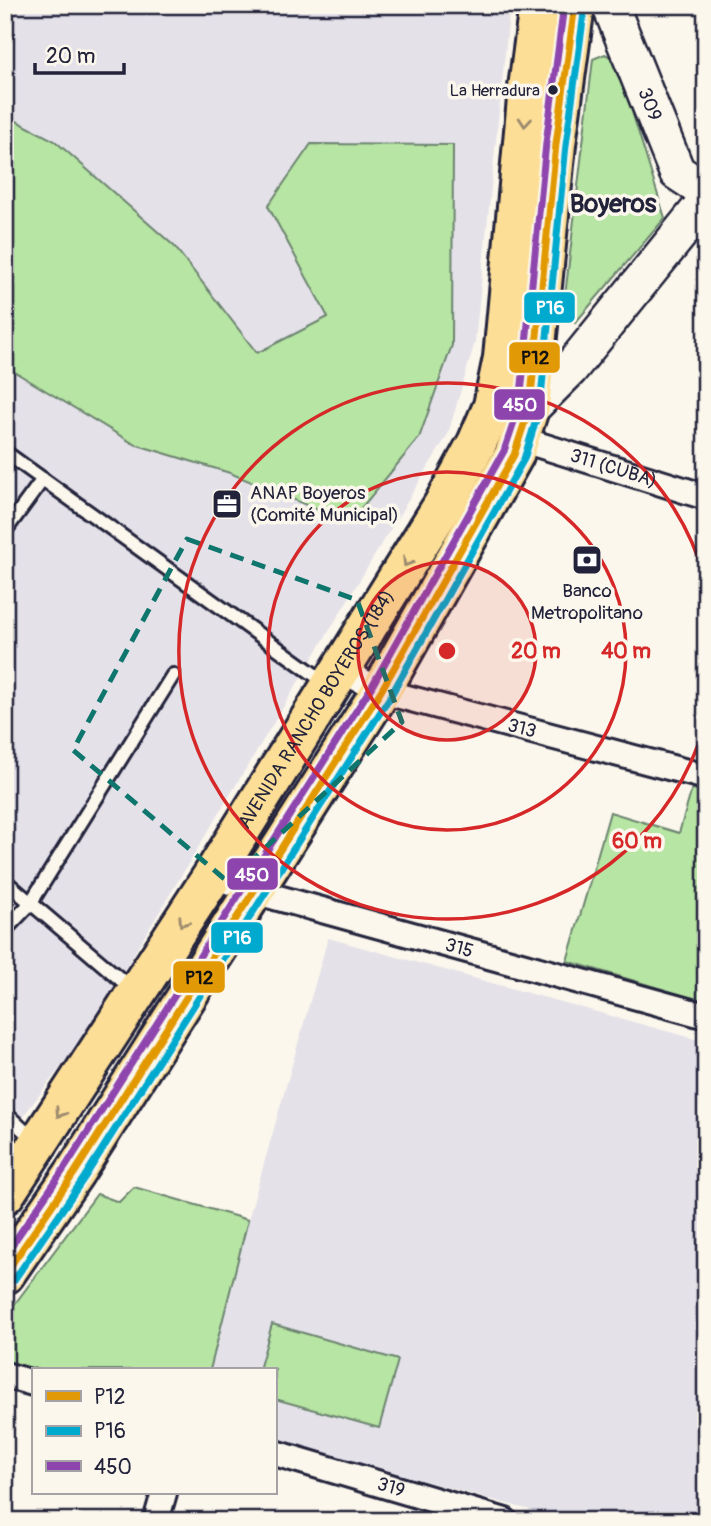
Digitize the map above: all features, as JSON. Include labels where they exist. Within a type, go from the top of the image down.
[{"type":"main road","name":"AVENIDA RANCHO BOYEROS (184)","points":[[5,1194],[138,994],[213,875],[443,505],[477,443],[493,406],[503,358],[539,5]]},
{"type":"main road","points":[[5,1273],[75,1172],[381,691],[498,486],[525,423],[556,144],[575,5]]},
{"type":"main road","name":"309","points":[[617,9],[677,172],[706,191]]},
{"type":"main road","points":[[443,505],[525,423],[706,201]]},
{"type":"street","name":"311 (CUBA)","points":[[525,423],[706,498]]},
{"type":"street","name":"313","points":[[336,678],[706,777]]},
{"type":"street","name":"315","points":[[213,875],[253,891],[706,1016]]},
{"type":"street","points":[[5,1375],[32,1383]]},
{"type":"street","name":"319","points":[[276,1452],[505,1521]]},
{"type":"street","points":[[156,1521],[163,1494]]},
{"type":"lane","points":[[5,452],[302,667],[336,678]]},
{"type":"lane","points":[[5,531],[43,479]]},
{"type":"lane","points":[[5,930],[30,904],[173,675]]},
{"type":"lane","points":[[5,881],[138,994]]},
{"type":"lane","points":[[5,1114],[39,1145]]},
{"type":"highlighted area","points":[[187,539],[357,600],[402,722],[228,882],[73,750]]},
{"type":"shaded area","points":[[5,5],[510,5],[475,342],[448,434],[85,1035],[5,1140]]},
{"type":"shaded area","points":[[328,938],[706,1042],[706,1521],[570,1521],[276,1440],[276,1368],[211,1368],[248,1220]]},
{"type":"green space","points":[[605,54],[616,60],[665,218],[575,323],[563,313],[593,59]]},
{"type":"green space","points":[[5,115],[55,141],[174,246],[257,353],[328,317],[268,206],[311,144],[453,145],[452,345],[419,438],[349,523],[230,473],[134,444],[5,366]]},
{"type":"green space","points":[[692,789],[706,792],[706,1002],[567,961],[610,812],[679,833]]},
{"type":"green space","points":[[134,1187],[248,1220],[211,1368],[32,1368],[32,1372],[5,1365],[5,1317],[97,1194],[119,1202]]},
{"type":"green space","points":[[272,1324],[398,1360],[379,1428],[276,1399],[276,1368],[260,1368]]},
{"type":"transit line","name":"450","points":[[5,1255],[66,1166],[372,686],[504,451],[520,404],[546,143],[564,5]]},
{"type":"transit line","name":"P12","points":[[5,1274],[75,1172],[381,691],[514,455],[530,406],[556,144],[575,5]]},
{"type":"transit line","name":"P16","points":[[14,1280],[84,1178],[390,697],[524,459],[540,407],[566,145],[585,6]]},
{"type":"place","name":"La Herradura","points":[[553,90]]},
{"type":"place","name":"ANAP Boyeros (Comité Municipal)","points":[[227,504]]},
{"type":"place","name":"Banco Metropolitano","points":[[587,560]]},
{"type":"district","name":"Boyeros","points":[[613,204]]}]
